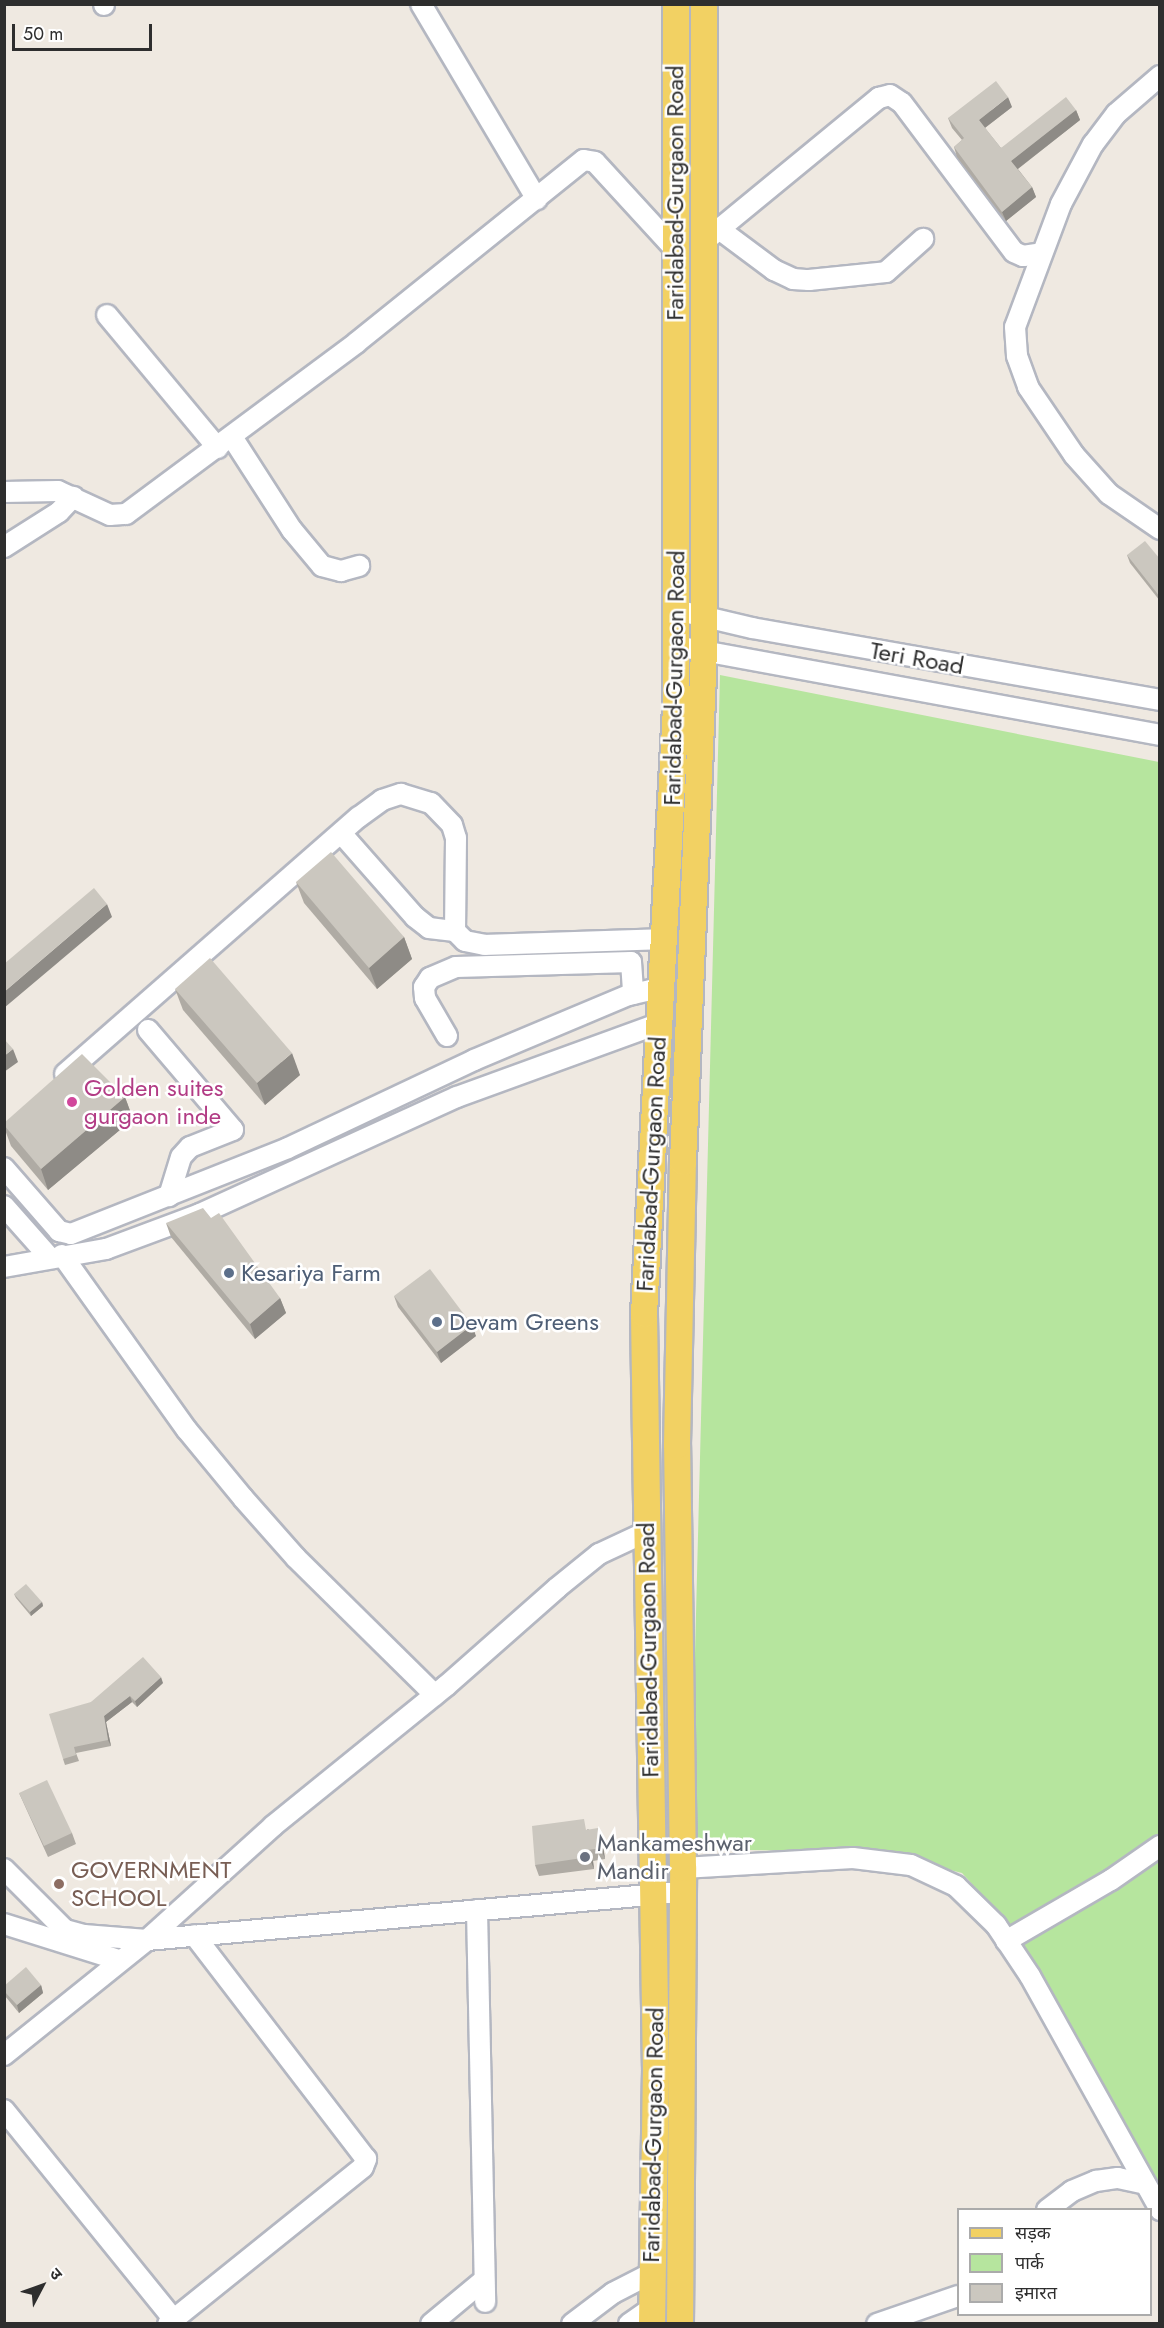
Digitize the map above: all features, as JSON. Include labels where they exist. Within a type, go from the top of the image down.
[{"type":"main road","name":"Faridabad-Gurgaon Road","points":[[652,2316],[656,2082],[644,1314],[660,988],[665,939],[676,646],[673,247],[676,4]]},
{"type":"main road","name":"Faridabad-Gurgaon Road","points":[[680,2324],[682,1880],[677,1445],[679,1303],[704,650],[713,235],[704,4]]},
{"type":"street","points":[[421,4],[537,199]]},
{"type":"street","points":[[1160,76],[1116,114],[1093,144],[1061,204],[1015,327],[1017,356],[1028,387],[1074,455],[1109,494],[1160,529]]},
{"type":"street","points":[[922,239],[886,272],[809,280],[793,279],[713,235],[879,98],[890,95],[902,103],[1014,252],[1023,256],[1042,253]]},
{"type":"street","points":[[4,492],[30,489],[73,497],[110,514],[126,514],[225,443],[589,160],[673,247]]},
{"type":"street","points":[[107,315],[225,443],[321,566],[341,571],[359,566]]},
{"type":"street","points":[[4,547],[59,512],[73,497]]},
{"type":"street","name":"Teri Road","points":[[676,610],[704,618],[1160,700]]},
{"type":"street","points":[[676,646],[1160,735]]},
{"type":"street","points":[[49,1088],[341,833],[382,800],[401,794],[431,803],[452,825],[456,838],[455,931]]},
{"type":"street","points":[[341,833],[416,917],[429,928],[455,931],[465,941],[480,945],[665,939]]},
{"type":"street","points":[[447,1036],[425,998],[424,987],[430,978],[456,967],[631,962],[633,994]]},
{"type":"street","points":[[4,1168],[58,1231],[71,1234],[288,1148],[474,1060],[633,994],[660,988]]},
{"type":"street","points":[[4,1267],[106,1249],[200,1214],[457,1096],[658,1024]]},
{"type":"street","points":[[148,1030],[233,1130],[190,1147],[181,1158],[169,1196]]},
{"type":"street","points":[[4,1206],[56,1256],[187,1430],[243,1498],[296,1558],[435,1695]]},
{"type":"street","points":[[4,2055],[119,1960],[147,1940],[273,1826],[435,1695],[599,1554],[646,1532]]},
{"type":"street","points":[[1006,1941],[1111,1880],[1160,1846]]},
{"type":"street","points":[[4,1869],[65,1930],[84,1935],[147,1940],[653,1895],[682,1880],[853,1858],[911,1866],[956,1886],[1006,1941],[1030,1976],[1142,2183],[1160,2210]]},
{"type":"street","points":[[477,1910],[485,2302]]},
{"type":"street","points":[[4,1924],[119,1960]]},
{"type":"street","points":[[4,2110],[170,2321],[363,2167],[366,2159],[194,1935]]},
{"type":"street","points":[[1050,2208],[1072,2191],[1096,2181],[1118,2178],[1142,2183]]},
{"type":"street","points":[[572,2324],[613,2293],[652,2273]]},
{"type":"street","points":[[431,2324],[484,2280]]},
{"type":"street","points":[[877,2324],[957,2296]]},
{"type":"street","points":[[629,2324],[652,2316]]},
{"type":"green space","points":[[720,675],[1159,762],[1159,2200],[1016,1932],[962,1873],[879,1852],[690,1849]]},
{"type":"building","points":[[996,81],[1008,97],[979,120],[1001,148],[1066,97],[1076,110],[1011,161],[1032,187],[1002,212],[954,147],[964,138],[948,118]]},
{"type":"building","points":[[1145,541],[1160,559],[1160,597],[1127,555]]},
{"type":"building","points":[[331,852],[404,937],[369,968],[296,882]]},
{"type":"building","points":[[94,888],[107,904],[4,992],[4,964]]},
{"type":"building","points":[[210,958],[292,1053],[257,1083],[175,989]]},
{"type":"building","points":[[4,1039],[13,1049],[4,1056]]},
{"type":"building","points":[[82,1054],[125,1097],[41,1169],[4,1123]]},
{"type":"building","name":"Kesariya Farm","points":[[203,1208],[211,1218],[219,1213],[280,1298],[250,1324],[166,1223]]},
{"type":"building","name":"Devam Greens","points":[[430,1269],[472,1325],[437,1352],[394,1296]]},
{"type":"building","points":[[26,1584],[42,1602],[30,1612],[14,1594]]},
{"type":"building","points":[[143,1657],[161,1677],[135,1701],[130,1696],[104,1716],[108,1740],[74,1747],[76,1755],[63,1759],[49,1714],[91,1702]]},
{"type":"building","points":[[47,1780],[72,1833],[44,1846],[19,1793]]},
{"type":"building","points":[[584,1819],[586,1830],[598,1828],[601,1848],[588,1850],[589,1857],[535,1865],[532,1826]]},
{"type":"building","points":[[26,1967],[41,1985],[17,2005],[4,1991],[4,1986]]},
{"type":"place","name":"Golden suites gurgaon inde","points":[[72,1102]]},
{"type":"place","name":"Kesariya Farm","points":[[229,1273]]},
{"type":"place","name":"Devam Greens","points":[[437,1322]]},
{"type":"place","name":"Mankameshwar Mandir","points":[[585,1857]]},
{"type":"place","name":"GOVERNMENT SCHOOL","points":[[59,1884]]}]
